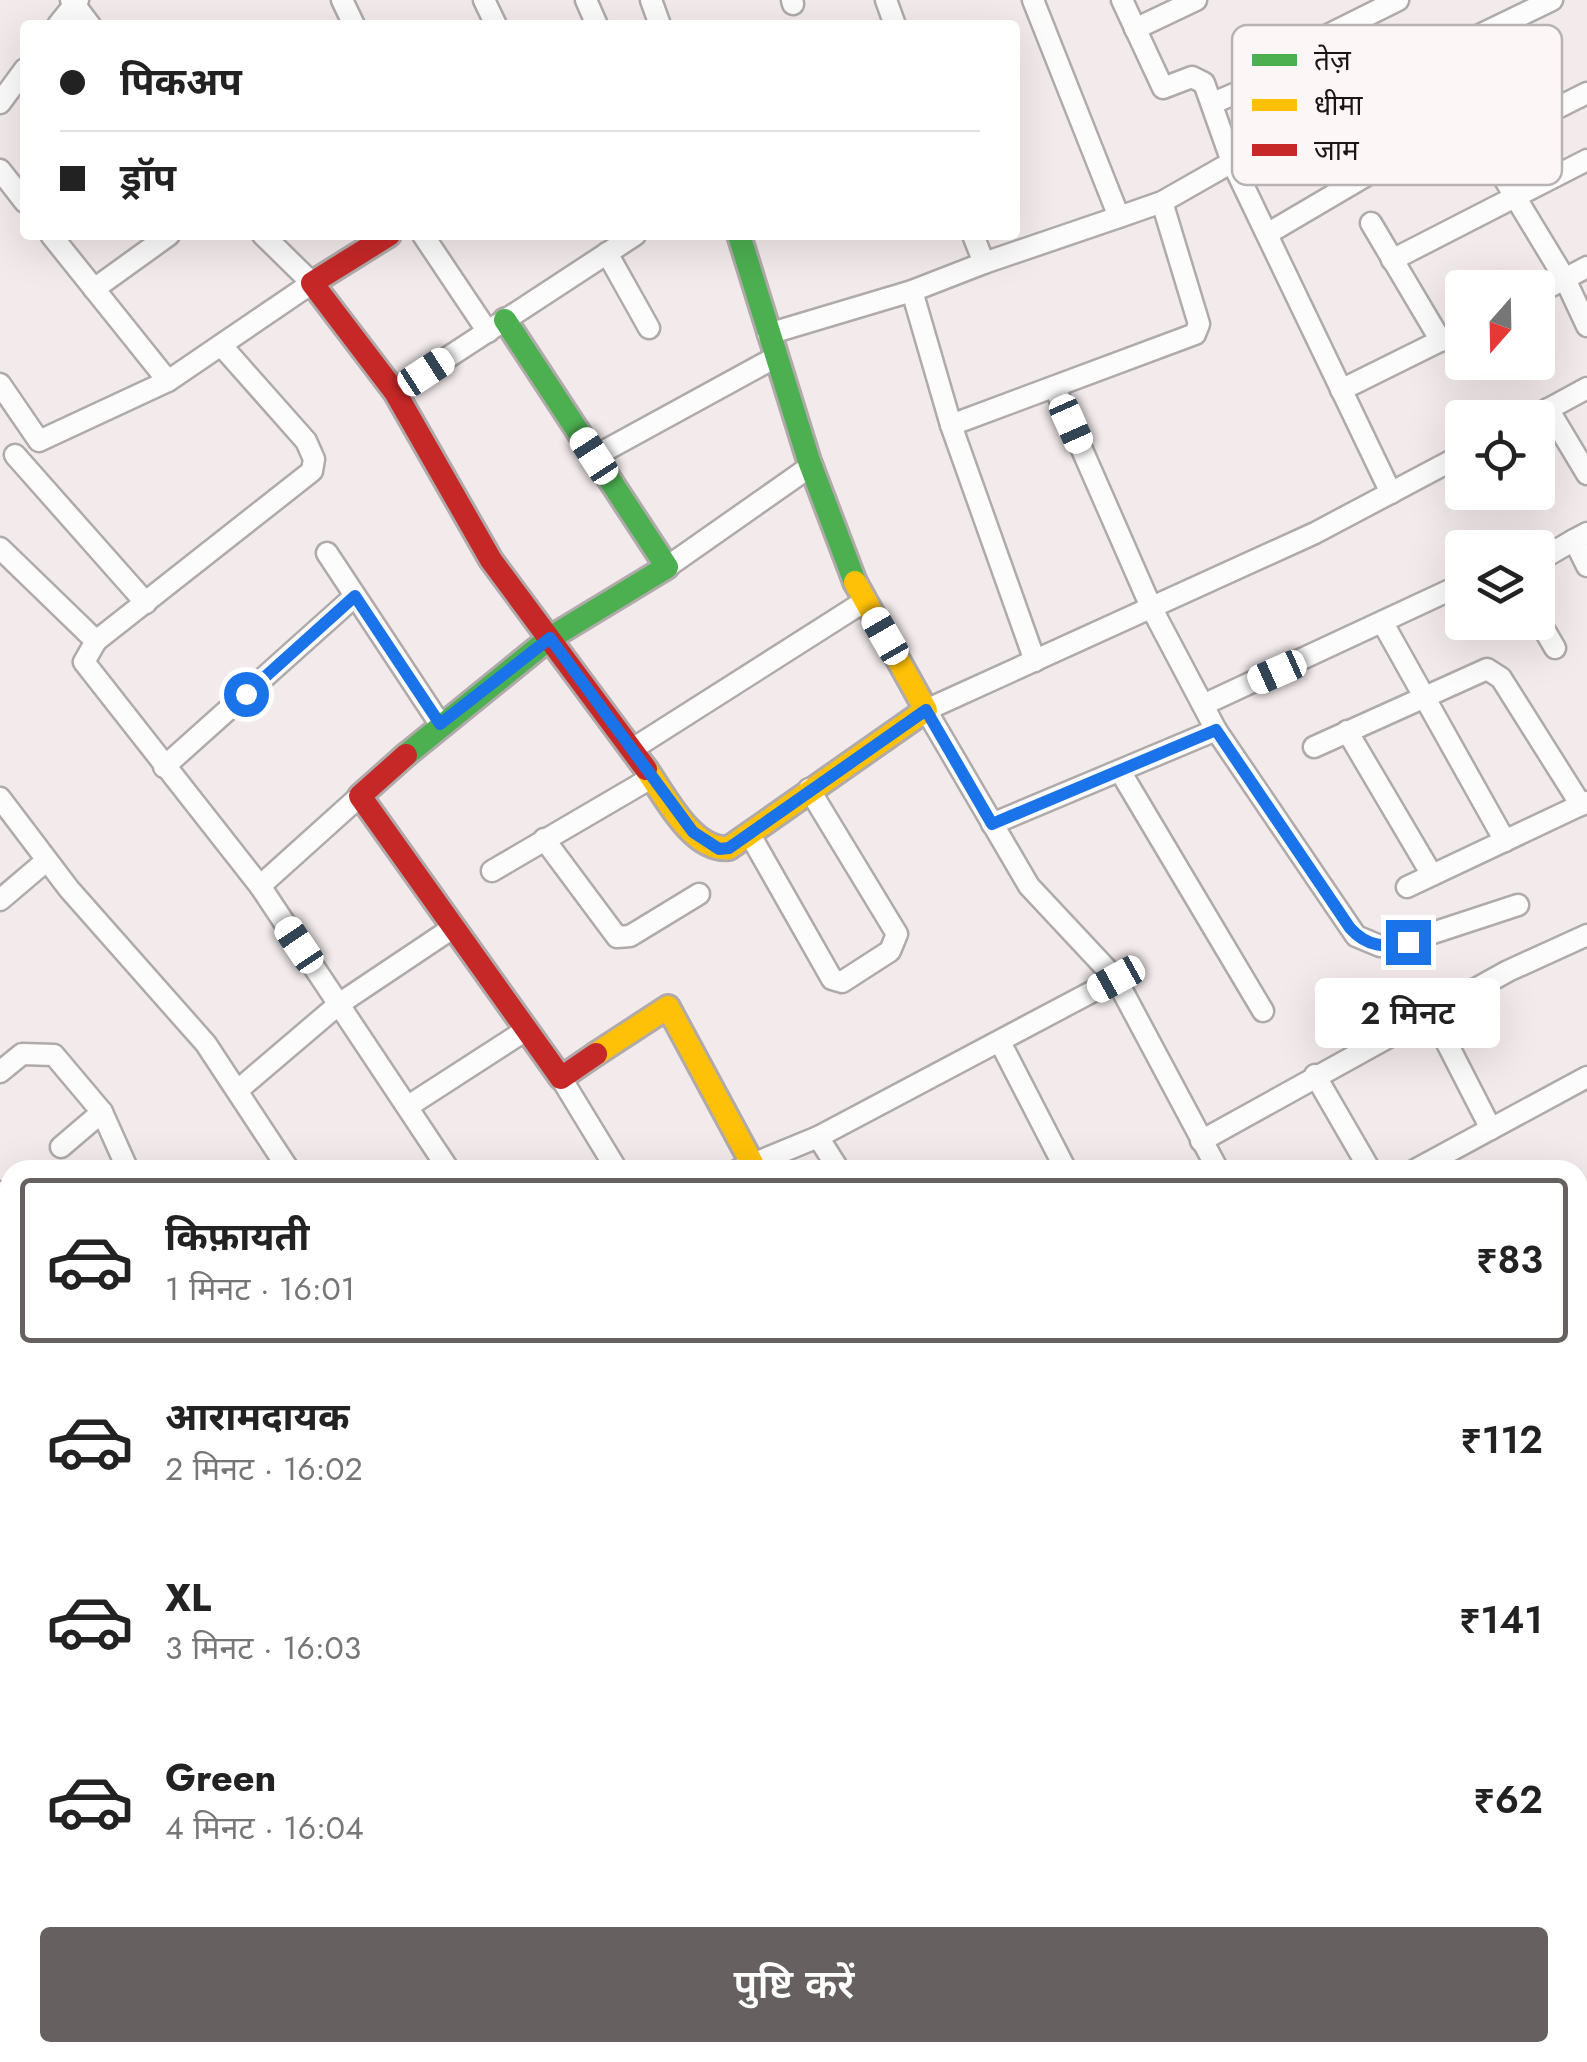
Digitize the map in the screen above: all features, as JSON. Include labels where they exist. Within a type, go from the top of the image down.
[{"type":"street","points":[[1033,0],[1118,217]]},
{"type":"street","points":[[768,334],[912,291],[1162,202],[1232,162],[1213,103],[1197,78],[1163,88],[1122,0]]},
{"type":"street","points":[[1134,30],[1196,0]]},
{"type":"street","points":[[1347,25],[1398,0]]},
{"type":"street","points":[[1498,25],[1552,0]]},
{"type":"street","points":[[0,103],[20,76]]},
{"type":"street","points":[[1562,106],[1587,93]]},
{"type":"street","points":[[1213,103],[1232,95]]},
{"type":"street","points":[[1562,173],[1587,160]]},
{"type":"street","points":[[0,170],[20,196]]},
{"type":"street","points":[[1243,185],[1390,493]]},
{"type":"street","points":[[1266,234],[1350,185]]},
{"type":"street","points":[[1506,185],[1565,279],[1587,326]]},
{"type":"street","points":[[1392,260],[1539,185]]},
{"type":"street","points":[[951,425],[1195,334],[1198,324],[1162,202]]},
{"type":"street","points":[[1370,223],[1441,341]]},
{"type":"street","points":[[55,240],[168,381]]},
{"type":"street","points":[[94,289],[162,240]]},
{"type":"street","points":[[268,240],[312,284],[395,392],[491,560],[634,748],[651,778],[707,844],[729,848],[926,710],[1315,533],[1445,463]]},
{"type":"street","points":[[146,603],[8,459],[168,381],[380,240]]},
{"type":"street","points":[[427,240],[594,456],[667,567]]},
{"type":"street","points":[[395,392],[628,240]]},
{"type":"street","points":[[740,240],[811,466],[865,601],[1029,886],[1116,979],[1212,1160]]},
{"type":"street","points":[[975,240],[984,263]]},
{"type":"street","points":[[608,253],[649,328]]},
{"type":"street","points":[[1555,284],[1587,266]]},
{"type":"street","points":[[912,291],[951,425],[1035,661]]},
{"type":"street","points":[[1342,390],[1445,339]]},
{"type":"street","points":[[221,345],[306,441],[314,460],[312,471],[96,640],[84,662],[260,886],[444,1160]]},
{"type":"street","points":[[594,456],[776,357]]},
{"type":"street","points":[[0,384],[39,442]]},
{"type":"street","points":[[1055,388],[1152,607],[1206,704],[1216,730],[1350,928],[1362,940],[1393,946],[1518,904]]},
{"type":"street","points":[[1555,405],[1587,388]]},
{"type":"street","points":[[1555,432],[1587,474]]},
{"type":"street","points":[[260,886],[440,724],[550,638],[667,567],[811,466]]},
{"type":"street","points":[[1555,552],[1581,537],[1587,566]]},
{"type":"street","points":[[0,548],[96,640]]},
{"type":"street","points":[[327,553],[440,724]]},
{"type":"street","points":[[1206,704],[1384,625],[1445,593]]},
{"type":"street","points":[[164,768],[355,596]]},
{"type":"street","points":[[634,748],[865,601]]},
{"type":"street","points":[[1384,625],[1504,841]]},
{"type":"street","points":[[1550,640],[1554,648]]},
{"type":"street","points":[[1314,747],[1479,670],[1497,674],[1584,803],[1407,887]]},
{"type":"street","points":[[992,824],[1216,730]]},
{"type":"street","points":[[1347,731],[1432,875]]},
{"type":"street","points":[[1120,771],[1263,1012]]},
{"type":"street","points":[[492,871],[651,778]]},
{"type":"street","points":[[749,833],[832,980],[842,982],[890,951],[896,934],[809,789]]},
{"type":"street","points":[[360,796],[560,1078],[611,1160]]},
{"type":"street","points":[[0,798],[46,862],[206,1044],[283,1160]]},
{"type":"street","points":[[544,840],[617,937],[630,936],[700,894]]},
{"type":"street","points":[[0,900],[46,862]]},
{"type":"street","points":[[238,1090],[339,1004],[454,927]]},
{"type":"street","points":[[1201,1141],[1314,1074],[1587,935]]},
{"type":"street","points":[[760,1160],[818,1137],[1116,979]]},
{"type":"street","points":[[560,1078],[668,1008],[742,1160]]},
{"type":"street","points":[[1431,1012],[1491,1129]]},
{"type":"street","points":[[410,1105],[526,1030]]},
{"type":"street","points":[[1000,1042],[1061,1160]]},
{"type":"street","points":[[0,1072],[22,1054],[54,1054],[102,1112],[124,1160]]},
{"type":"street","points":[[1314,1074],[1364,1160]]},
{"type":"street","points":[[1434,1160],[1587,1077]]},
{"type":"street","points":[[60,1147],[102,1112]]},
{"type":"street","points":[[818,1137],[833,1160]]},
{"type":"traffic: fast","points":[[741,240],[809,461],[855,582]]},
{"type":"traffic: fast","points":[[406,755],[550,638],[667,567],[505,320]]},
{"type":"traffic: slow","points":[[646,769],[691,831],[716,847],[729,848],[926,710],[855,582]]},
{"type":"traffic: slow","points":[[596,1054],[668,1007],[750,1160]]},
{"type":"traffic: jam","points":[[381,240],[312,283],[395,392],[491,560],[646,769]]},
{"type":"traffic: jam","points":[[406,755],[360,796],[561,1078],[596,1054]]},
{"type":"route","points":[[246,694],[355,596],[440,724],[550,638],[693,832],[719,849],[729,848],[926,710],[992,824],[1216,730],[1356,936],[1380,946],[1408,942]]}]
